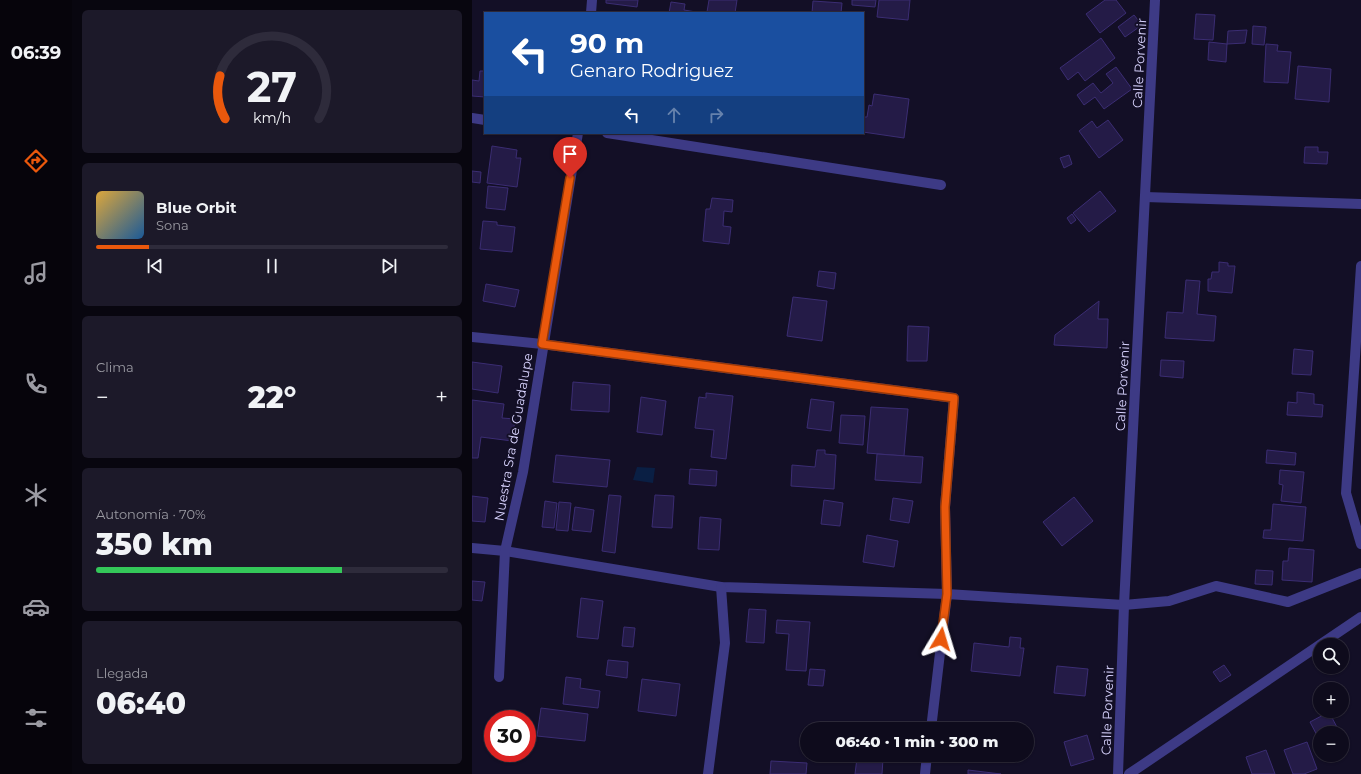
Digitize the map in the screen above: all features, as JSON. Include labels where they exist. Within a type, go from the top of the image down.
[{"type":"street","points":[[591,12],[592,0]]},
{"type":"street","name":"Calle Porvenir","points":[[1118,774],[1124,605],[1155,0]]},
{"type":"street","points":[[472,118],[484,120]]},
{"type":"street","name":"Nuestra Sra de Guadalupe","points":[[499,676],[505,551],[523,472],[542,344],[578,134]]},
{"type":"street","points":[[613,134],[941,185]]},
{"type":"street","points":[[1145,197],[1361,204]]},
{"type":"street","points":[[1361,266],[1346,493],[1361,544]]},
{"type":"street","points":[[472,337],[542,344],[954,398],[945,507],[947,594],[931,722]]},
{"type":"street","points":[[472,548],[505,551],[721,587],[947,594],[1124,605],[1169,601],[1216,586],[1288,602],[1361,573]]},
{"type":"street","points":[[708,774],[725,643],[721,587]]},
{"type":"street","points":[[1129,774],[1361,617]]},
{"type":"street","points":[[925,774],[926,762]]},
{"type":"water","points":[[637,467],[655,468],[653,483],[633,480]]},
{"type":"building","points":[[606,0],[638,0],[637,7],[606,3]]},
{"type":"building","points":[[709,0],[737,0],[735,12],[707,12]]},
{"type":"building","points":[[852,0],[876,0],[875,7],[852,5]]},
{"type":"building","points":[[879,0],[910,0],[908,20],[877,17]]},
{"type":"building","points":[[1105,0],[1116,0],[1126,13],[1100,33],[1086,14]]},
{"type":"building","points":[[813,1],[842,3],[841,12],[812,12]]},
{"type":"building","points":[[671,2],[685,4],[684,10],[696,12],[669,12]]},
{"type":"building","points":[[1196,14],[1215,15],[1213,40],[1194,39]]},
{"type":"building","points":[[1134,15],[1142,25],[1125,37],[1118,27]]},
{"type":"building","points":[[1253,26],[1266,27],[1264,45],[1252,44]]},
{"type":"building","points":[[1247,30],[1245,43],[1227,44],[1228,31]]},
{"type":"building","points":[[1101,38],[1115,58],[1085,81],[1078,72],[1068,80],[1060,68]]},
{"type":"building","points":[[1209,42],[1227,44],[1226,62],[1208,60]]},
{"type":"building","points":[[1266,44],[1278,45],[1277,51],[1291,52],[1288,83],[1264,82]]},
{"type":"building","points":[[1298,66],[1331,69],[1329,102],[1295,99]]},
{"type":"building","points":[[1116,67],[1132,89],[1104,109],[1095,97],[1084,105],[1077,95],[1093,83],[1101,93],[1113,83],[1106,74]]},
{"type":"building","points":[[480,71],[484,71],[484,97],[472,96],[472,80],[479,81]]},
{"type":"building","points":[[874,94],[909,99],[904,138],[864,132],[864,117],[867,117],[869,105],[872,106]]},
{"type":"building","points":[[1108,120],[1123,140],[1099,158],[1079,131],[1092,121],[1097,128]]},
{"type":"building","points":[[492,146],[517,150],[516,158],[521,158],[517,187],[487,183]]},
{"type":"building","points":[[1305,147],[1318,147],[1318,152],[1328,152],[1327,164],[1304,163]]},
{"type":"building","points":[[1069,155],[1072,164],[1064,168],[1060,158]]},
{"type":"building","points":[[472,171],[481,172],[480,183],[472,182]]},
{"type":"building","points":[[488,186],[508,188],[505,210],[486,208]]},
{"type":"building","points":[[1100,191],[1116,211],[1089,232],[1073,213]]},
{"type":"building","points":[[712,198],[733,200],[732,212],[724,211],[723,226],[731,227],[729,244],[703,241],[706,209],[710,209]]},
{"type":"building","points":[[1072,214],[1076,220],[1071,224],[1067,218]]},
{"type":"building","points":[[483,221],[497,222],[497,225],[515,227],[512,252],[480,249]]},
{"type":"building","points":[[1219,262],[1228,263],[1228,266],[1235,266],[1232,293],[1208,291],[1208,279],[1211,279],[1212,272],[1219,272]]},
{"type":"building","points":[[819,271],[836,273],[834,289],[817,286]]},
{"type":"building","points":[[1186,280],[1200,281],[1197,314],[1216,316],[1214,341],[1165,338],[1167,312],[1183,313]]},
{"type":"building","points":[[486,284],[519,290],[515,307],[483,301]]},
{"type":"building","points":[[793,297],[827,301],[822,341],[787,336]]},
{"type":"building","points":[[1099,301],[1098,319],[1108,319],[1107,348],[1054,345],[1055,335]]},
{"type":"building","points":[[908,326],[929,327],[927,361],[907,361]]},
{"type":"building","points":[[1294,349],[1313,351],[1311,375],[1292,374]]},
{"type":"building","points":[[1161,360],[1184,361],[1183,378],[1160,376]]},
{"type":"building","points":[[472,362],[502,366],[498,393],[472,389]]},
{"type":"building","points":[[573,382],[610,385],[609,412],[571,410]]},
{"type":"building","points":[[1297,392],[1314,394],[1314,404],[1323,405],[1322,417],[1287,415],[1288,402],[1297,403]]},
{"type":"building","points":[[706,393],[733,396],[726,459],[711,457],[714,430],[695,428],[699,397],[706,398]]},
{"type":"building","points":[[641,397],[666,401],[662,435],[637,432]]},
{"type":"building","points":[[811,399],[834,402],[831,431],[807,428]]},
{"type":"building","points":[[472,400],[504,404],[502,418],[515,419],[512,441],[481,437],[478,458],[472,458]]},
{"type":"building","points":[[871,407],[908,409],[904,456],[867,453]]},
{"type":"building","points":[[841,415],[865,416],[863,445],[839,443]]},
{"type":"building","points":[[817,450],[825,450],[825,454],[836,455],[834,489],[791,486],[792,465],[815,467]]},
{"type":"building","points":[[1267,450],[1296,453],[1295,465],[1266,463]]},
{"type":"building","points":[[877,454],[923,457],[921,483],[875,480]]},
{"type":"building","points":[[556,455],[610,460],[607,487],[553,482]]},
{"type":"building","points":[[690,469],[717,471],[716,486],[689,484]]},
{"type":"building","points":[[1280,470],[1304,472],[1301,503],[1281,501],[1283,485],[1279,484]]},
{"type":"building","points":[[609,495],[621,496],[615,553],[602,551]]},
{"type":"building","points":[[655,495],[674,496],[672,528],[652,527]]},
{"type":"building","points":[[472,496],[488,498],[485,522],[472,521]]},
{"type":"building","points":[[1074,497],[1093,521],[1062,546],[1043,522]]},
{"type":"building","points":[[893,498],[913,501],[909,523],[890,520]]},
{"type":"building","points":[[824,500],[843,503],[840,526],[821,524]]},
{"type":"building","points":[[545,501],[557,503],[554,528],[542,527]]},
{"type":"building","points":[[559,502],[571,503],[568,531],[556,530]]},
{"type":"building","points":[[1273,504],[1306,507],[1303,541],[1263,538],[1264,530],[1271,530]]},
{"type":"building","points":[[575,507],[594,510],[591,532],[572,530]]},
{"type":"building","points":[[700,517],[721,519],[719,550],[698,549]]},
{"type":"building","points":[[867,535],[898,541],[894,567],[863,562]]},
{"type":"building","points":[[1289,548],[1314,550],[1312,582],[1282,580],[1283,561],[1288,561]]},
{"type":"building","points":[[1256,570],[1273,571],[1272,585],[1255,584]]},
{"type":"building","points":[[472,581],[485,582],[482,601],[472,600]]},
{"type":"building","points":[[581,598],[603,601],[598,639],[577,637]]},
{"type":"building","points":[[749,609],[766,610],[764,643],[746,642]]},
{"type":"building","points":[[777,620],[810,622],[806,671],[786,670],[789,634],[776,633]]},
{"type":"building","points":[[624,627],[635,628],[633,647],[622,646]]},
{"type":"building","points":[[1010,637],[1021,638],[1020,648],[1024,648],[1020,676],[971,671],[974,643],[1009,647]]},
{"type":"building","points":[[608,660],[628,662],[627,678],[606,675]]},
{"type":"building","points":[[1224,665],[1231,675],[1220,682],[1213,672]]},
{"type":"building","points":[[1057,666],[1088,669],[1085,696],[1054,693]]},
{"type":"building","points":[[810,669],[825,670],[823,686],[808,685]]},
{"type":"building","points":[[566,677],[581,679],[580,688],[600,691],[598,708],[563,704]]},
{"type":"building","points":[[642,679],[680,684],[676,716],[638,711]]},
{"type":"building","points":[[541,708],[588,714],[585,741],[537,736]]},
{"type":"building","points":[[1318,718],[1332,718],[1336,726],[1313,726],[1313,728],[1310,722]]},
{"type":"building","points":[[1087,735],[1094,759],[1071,766],[1064,742]]},
{"type":"building","points":[[1307,742],[1313,762],[1314,762],[1317,769],[1304,774],[1293,774],[1284,750]]},
{"type":"building","points":[[1266,750],[1275,774],[1252,774],[1246,757]]},
{"type":"building","points":[[771,761],[807,763],[806,774],[770,774]]},
{"type":"building","points":[[856,762],[883,762],[882,774],[855,774]]},
{"type":"building","points":[[968,770],[1001,774],[968,774]]},
{"type":"route","points":[[570,178],[542,344],[954,398],[945,507],[947,594],[941,639]]}]
